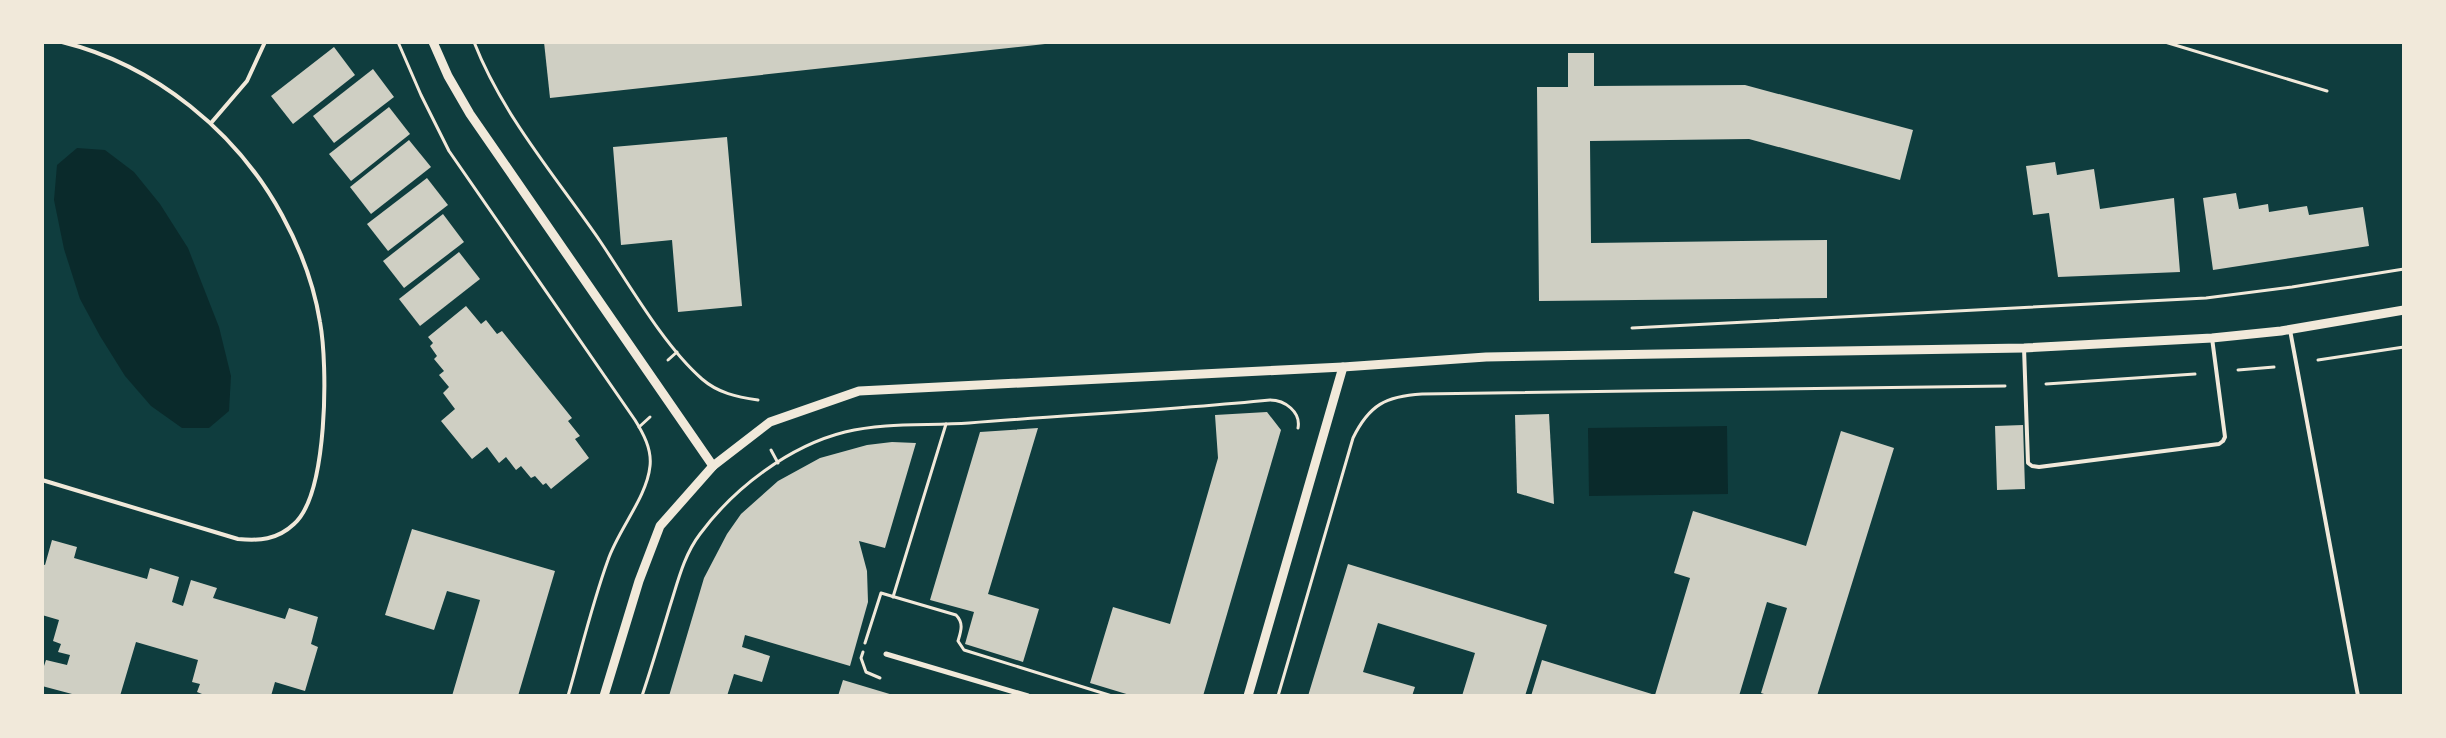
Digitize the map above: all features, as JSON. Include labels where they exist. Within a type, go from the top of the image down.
[{"type":"street","points":[[433,42],[448,76],[470,114],[713,466]]},
{"type":"street","points":[[604,696],[639,581],[660,526],[713,466],[770,422],[859,391],[1344,367],[1486,357],[2024,348],[2212,338],[2290,330],[2404,310]]},
{"type":"street","points":[[1248,696],[1344,367]]},
{"type":"street","points":[[886,654],[1028,696]]},
{"type":"lane","points":[[42,480],[238,539],[256,541],[272,538],[295,524],[304,511],[318,460],[324,422],[326,382],[320,322],[305,265],[281,214],[250,166],[211,123],[176,96],[143,75],[104,56],[62,42]]},
{"type":"lane","points":[[211,123],[247,81],[264,42]]},
{"type":"lane","points":[[2290,330],[2358,696]]},
{"type":"lane","points":[[2024,348],[2028,463],[2039,467],[2219,444],[2225,437],[2212,338]]},
{"type":"path","points":[[398,42],[420,95],[449,151],[635,420],[644,434],[649,448],[650,466],[643,487],[607,560],[568,696]]},
{"type":"path","points":[[474,42],[515,122],[559,181],[685,362],[718,391],[740,398],[767,401]]},
{"type":"path","points":[[2165,42],[2327,90]]},
{"type":"path","points":[[1278,696],[1353,438],[1363,418],[1381,404],[1404,395],[2026,385],[2217,372],[2296,364],[2404,347]]},
{"type":"path","points":[[642,696],[684,564],[699,535],[722,507],[747,484],[809,445],[844,433],[881,426],[946,424],[1279,400],[1294,412],[1299,422],[1297,435]]},
{"type":"path","points":[[893,597],[946,424]]},
{"type":"water","points":[[77,148],[105,150],[134,172],[160,204],[188,248],[219,327],[231,376],[229,411],[209,428],[182,428],[151,406],[125,376],[80,299],[64,249],[54,200],[57,165]]},
{"type":"water","points":[[1727,426],[1728,494],[1589,496],[1588,428]]},
{"type":"building","points":[[544,42],[1045,42],[1045,44],[550,98]]},
{"type":"building","points":[[334,47],[355,75],[293,124],[271,96]]},
{"type":"building","points":[[1568,53],[1594,53],[1594,86],[1745,85],[1913,130],[1900,180],[1749,139],[1590,141],[1591,243],[1827,240],[1827,298],[1539,301],[1537,87],[1568,87]]},
{"type":"building","points":[[373,69],[394,97],[334,143],[313,116]]},
{"type":"building","points":[[389,107],[410,134],[351,181],[329,154]]},
{"type":"building","points":[[727,137],[742,306],[678,312],[672,240],[621,245],[613,147]]},
{"type":"building","points":[[409,140],[431,167],[371,214],[350,187]]},
{"type":"building","points":[[2055,162],[2057,175],[2094,169],[2100,209],[2174,198],[2180,272],[2058,277],[2049,213],[2033,215],[2026,166]]},
{"type":"building","points":[[427,178],[448,205],[388,251],[367,224]]},
{"type":"building","points":[[2236,193],[2239,209],[2268,204],[2269,212],[2307,206],[2309,215],[2363,207],[2369,246],[2213,270],[2203,198]]},
{"type":"building","points":[[443,214],[464,242],[404,288],[383,261]]},
{"type":"building","points":[[459,252],[480,279],[420,326],[399,299]]},
{"type":"building","points":[[466,306],[481,324],[486,320],[497,334],[502,331],[572,418],[568,421],[580,436],[575,439],[589,458],[551,489],[546,483],[543,485],[535,476],[531,478],[521,466],[516,470],[506,457],[499,463],[487,447],[472,459],[441,421],[455,409],[443,393],[449,387],[439,375],[444,371],[434,359],[437,356],[430,346],[433,343],[428,337]]},
{"type":"building","points":[[1267,412],[1281,430],[1203,696],[1133,696],[1090,683],[1113,607],[1170,624],[1218,458],[1215,415]]},
{"type":"building","points":[[1549,414],[1554,504],[1517,493],[1515,415]]},
{"type":"building","points":[[2023,425],[2025,489],[1997,490],[1995,426]]},
{"type":"building","points":[[1038,428],[988,594],[1039,609],[1023,662],[965,644],[974,612],[930,600],[980,432]]},
{"type":"building","points":[[1841,431],[1894,448],[1817,696],[1770,696],[1761,693],[1787,608],[1767,602],[1739,696],[1531,696],[1542,660],[1655,695],[1690,578],[1674,573],[1693,511],[1806,546]]},
{"type":"building","points":[[892,442],[916,443],[885,548],[859,541],[867,571],[868,602],[850,666],[745,635],[742,647],[770,656],[762,682],[734,674],[727,696],[669,696],[704,578],[727,534],[741,514],[778,481],[820,458],[867,445]]},
{"type":"building","points":[[412,529],[555,571],[518,696],[452,696],[480,600],[447,591],[434,630],[385,615]]},
{"type":"building","points":[[52,540],[77,547],[74,558],[147,579],[150,568],[179,577],[172,602],[183,606],[191,580],[217,588],[213,598],[285,619],[289,608],[318,617],[311,644],[318,647],[305,691],[275,682],[271,696],[207,696],[197,692],[200,684],[192,682],[198,660],[136,642],[120,696],[71,696],[72,694],[42,686],[42,672],[46,660],[67,665],[70,655],[58,652],[61,644],[53,641],[59,620],[42,615],[42,564],[45,565]]},
{"type":"building","points":[[1348,564],[1547,625],[1525,696],[1462,696],[1475,653],[1378,623],[1363,672],[1415,687],[1412,696],[1308,696]]},
{"type":"building","points":[[843,680],[893,695],[893,696],[838,696]]}]
